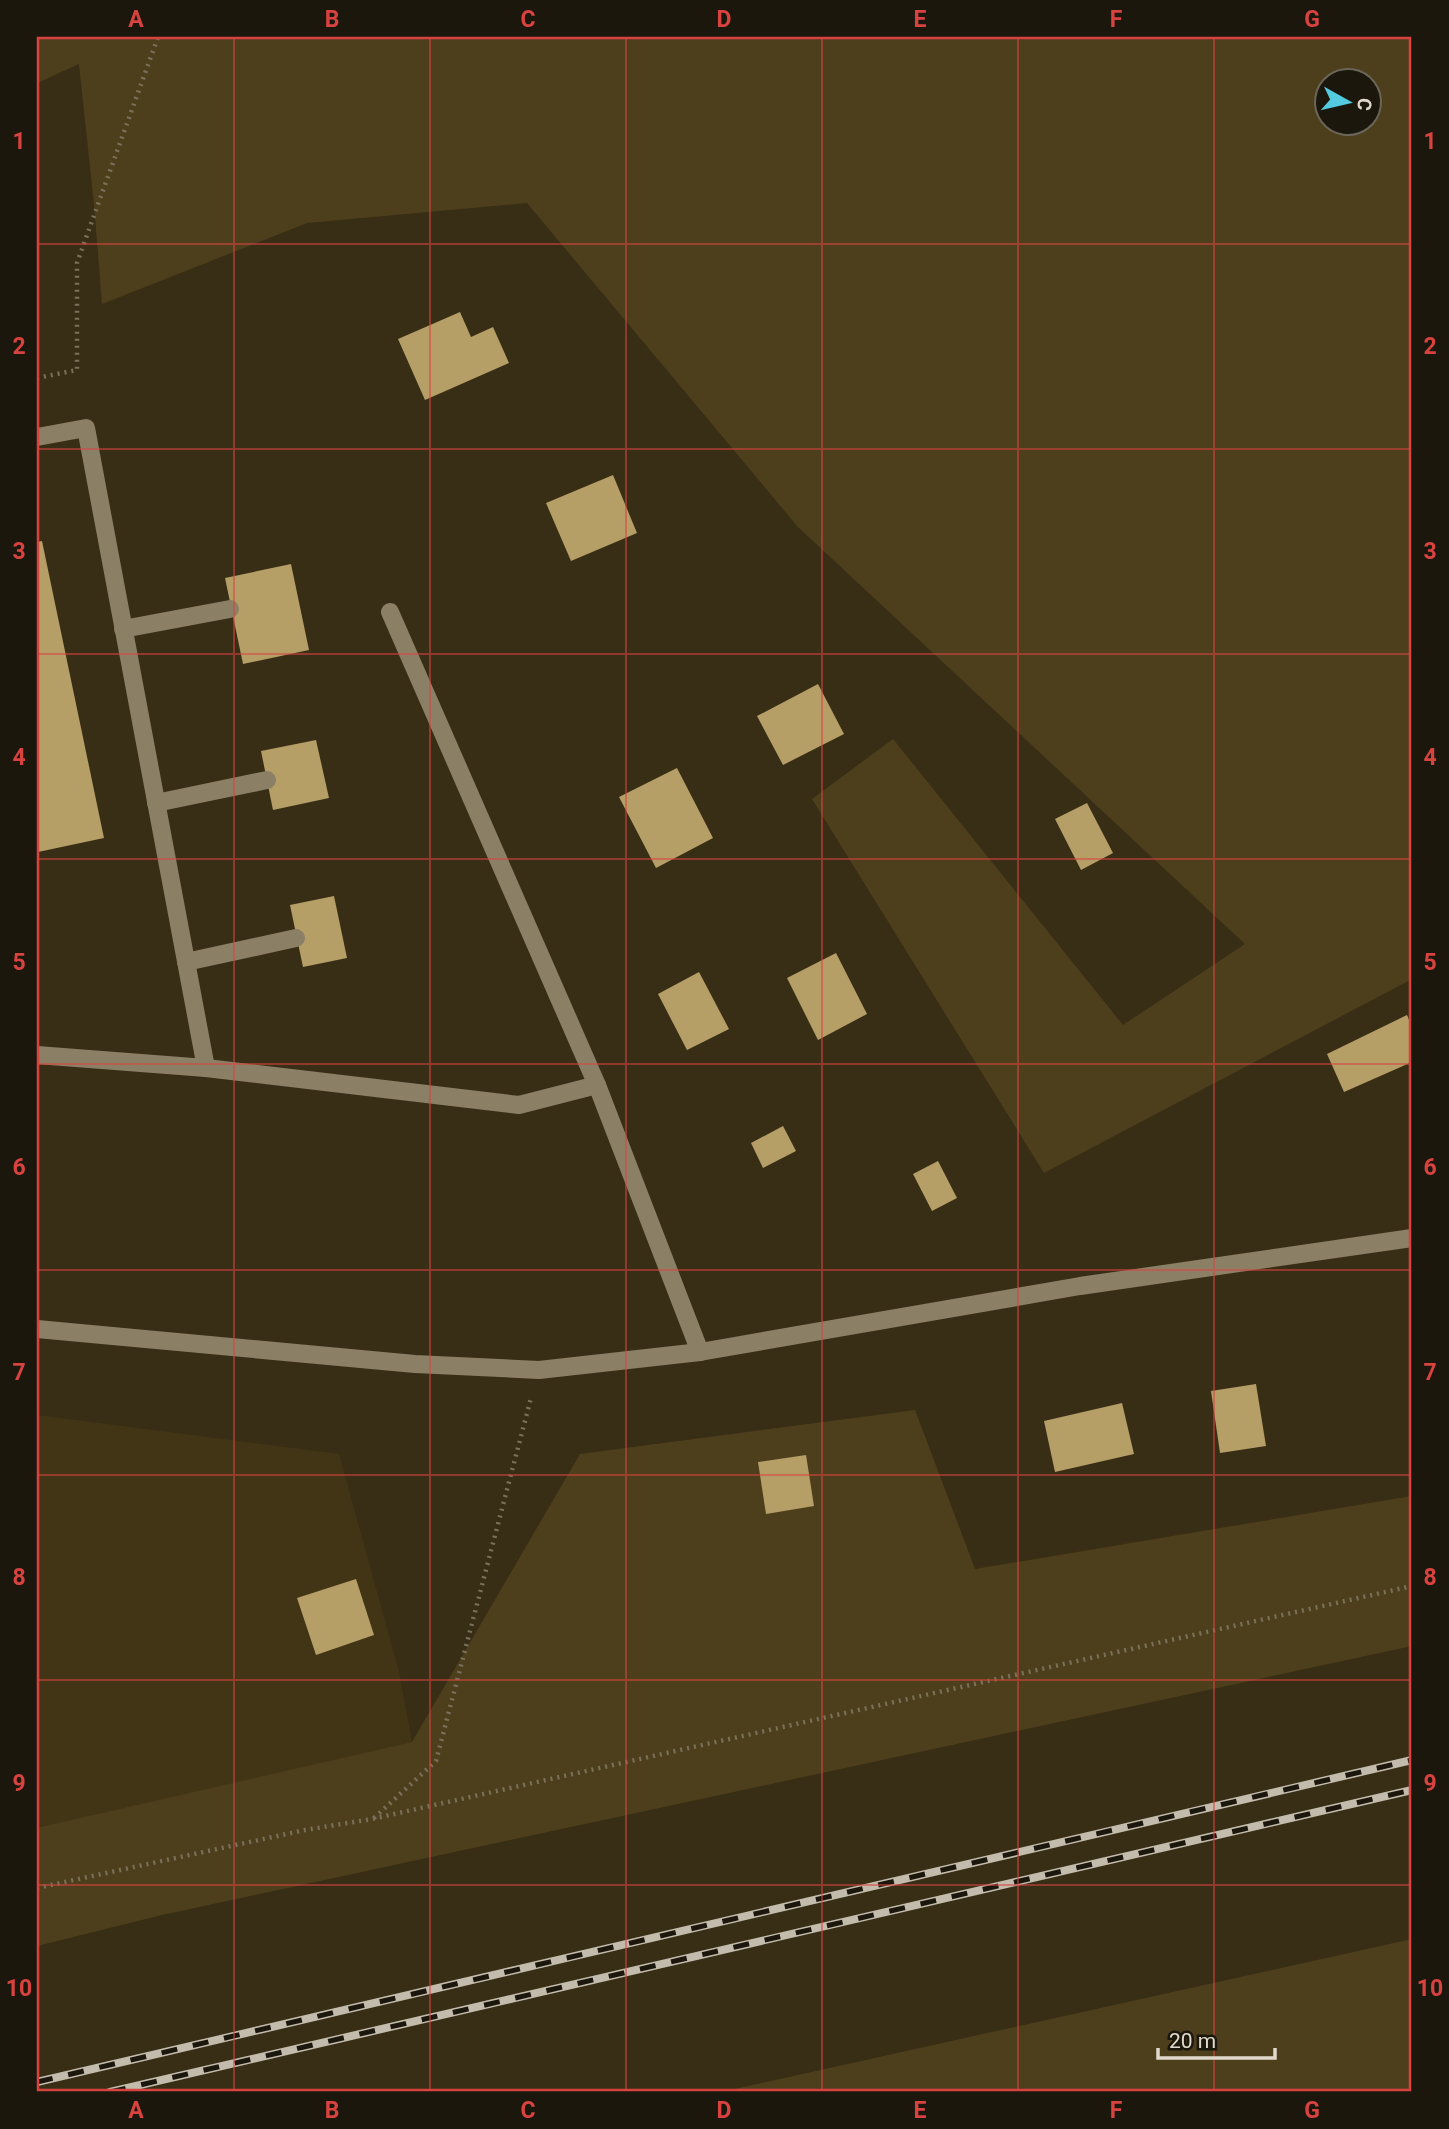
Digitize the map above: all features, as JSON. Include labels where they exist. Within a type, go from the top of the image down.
[{"type":"street","points":[[37,437],[86,428],[206,1068]]},
{"type":"street","points":[[123,629],[230,609]]},
{"type":"street","points":[[390,612],[597,1085],[700,1352]]},
{"type":"street","points":[[156,803],[267,780]]},
{"type":"street","points":[[186,962],[296,937]]},
{"type":"street","points":[[37,1055],[206,1068],[519,1105],[597,1085]]},
{"type":"street","points":[[37,1329],[415,1364],[539,1370],[700,1352],[1080,1286],[1412,1238]]},
{"type":"path","points":[[37,378],[77,370],[77,263],[158,37]]},
{"type":"path","points":[[372,1819],[436,1761],[539,1370]]},
{"type":"path","points":[[37,1888],[305,1830],[372,1819],[1412,1586]]},
{"type":"shaded area","points":[[37,37],[1412,37],[1412,979],[1044,1173],[812,799],[893,739],[1123,1025],[1245,944],[798,527],[527,203],[307,223],[102,304],[79,64],[37,83]]},
{"type":"shaded area","points":[[915,1410],[975,1569],[1412,1496],[1412,1646],[162,1915],[37,1946],[37,1828],[412,1742],[580,1454]]},
{"type":"shaded area","points":[[37,1415],[339,1454],[399,1672],[412,1742],[37,1831]]},
{"type":"shaded area","points":[[1412,1939],[1412,2092],[721,2092]]},
{"type":"building","points":[[460,312],[471,337],[493,327],[509,363],[425,400],[398,339]]},
{"type":"building","points":[[613,475],[637,533],[571,561],[546,503]]},
{"type":"building","points":[[42,541],[104,838],[38,852],[37,542]]},
{"type":"building","points":[[291,564],[309,650],[243,664],[225,578]]},
{"type":"building","points":[[818,684],[844,734],[783,765],[757,716]]},
{"type":"building","points":[[316,740],[329,798],[273,810],[261,751]]},
{"type":"building","points":[[677,768],[713,838],[656,868],[619,797]]},
{"type":"building","points":[[1087,803],[1113,853],[1081,870],[1055,819]]},
{"type":"building","points":[[334,896],[347,958],[303,967],[290,905]]},
{"type":"building","points":[[836,953],[867,1014],[818,1040],[787,978]]},
{"type":"building","points":[[699,972],[729,1029],[687,1050],[658,994]]},
{"type":"building","points":[[1407,1015],[1412,1027],[1412,1062],[1344,1092],[1327,1054]]},
{"type":"building","points":[[783,1126],[796,1151],[763,1168],[751,1143]]},
{"type":"building","points":[[938,1161],[957,1198],[932,1211],[913,1174]]},
{"type":"building","points":[[1256,1384],[1266,1446],[1220,1453],[1211,1391]]},
{"type":"building","points":[[1122,1403],[1134,1454],[1055,1472],[1044,1421]]},
{"type":"building","points":[[806,1455],[814,1506],[766,1514],[758,1462]]},
{"type":"building","points":[[356,1579],[374,1635],[316,1655],[297,1598]]},
{"type":"railway","points":[[37,2082],[1412,1760]]},
{"type":"railway","points":[[110,2092],[1412,1790]]}]
